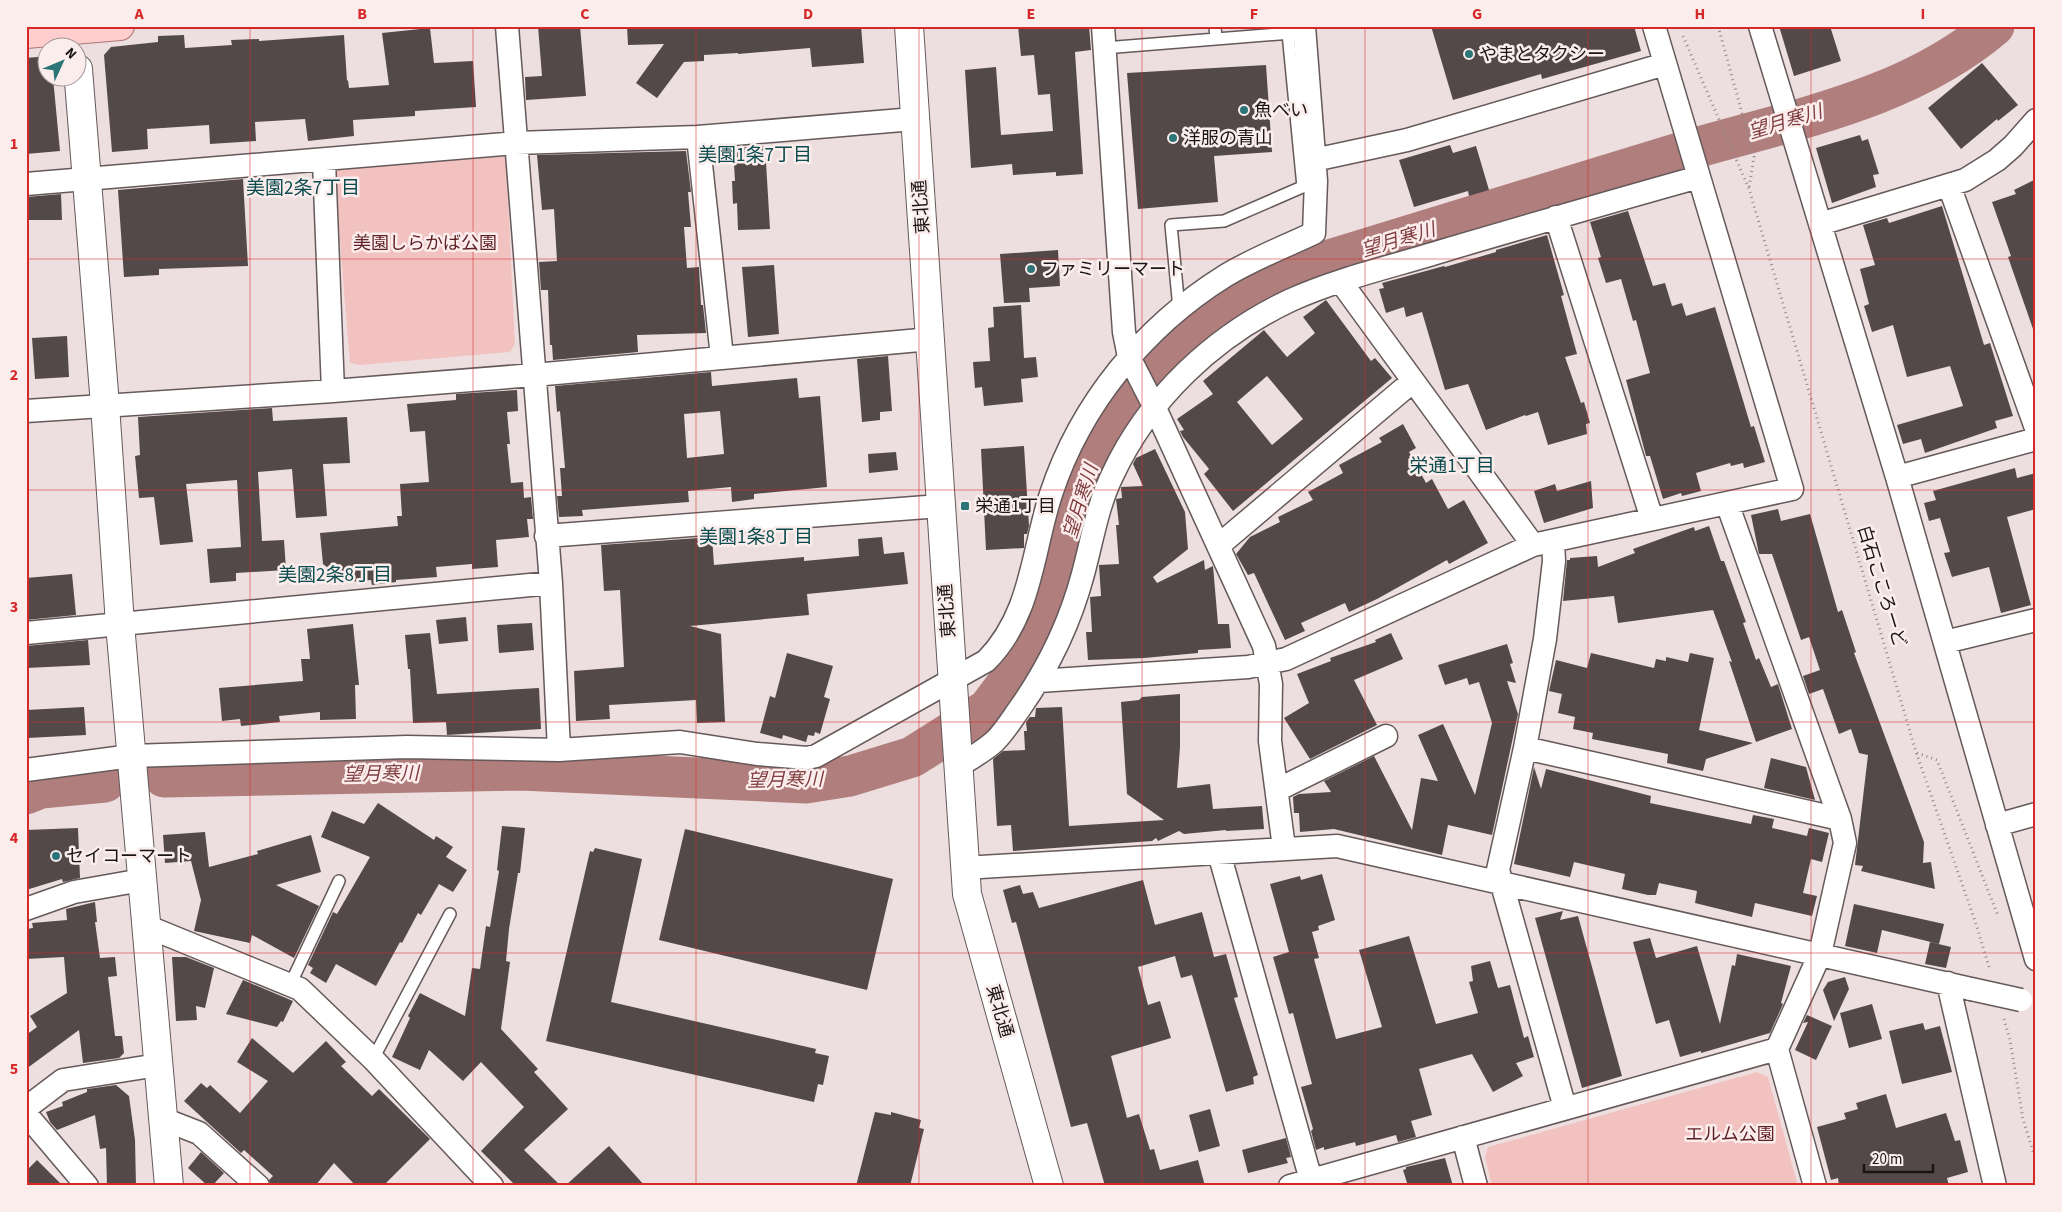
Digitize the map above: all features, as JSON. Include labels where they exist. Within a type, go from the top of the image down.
[{"type":"main road","points":[[26,34],[75,35],[120,26]]},
{"type":"street","points":[[507,26],[551,584],[559,750]]},
{"type":"street","name":"東北通","points":[[908,26],[931,339],[940,506],[967,894],[1049,1186]]},
{"type":"street","points":[[1039,681],[1248,668],[1267,664],[1286,659],[1543,543],[1792,490],[1654,26]]},
{"type":"street","points":[[1760,26],[1897,477],[2036,958]]},
{"type":"street","points":[[26,770],[131,756],[408,747],[559,750],[680,742],[756,754],[806,758],[816,756],[953,691],[1001,646],[1022,602],[1034,568],[1051,494],[1065,459],[1091,409],[1133,364],[1143,341],[1179,309],[1226,276],[1314,233],[1299,30]]},
{"type":"street","points":[[1104,37],[1124,332],[1133,364],[1264,646],[1271,684],[1270,741],[1284,848]]},
{"type":"street","points":[[1311,176],[1407,140],[1665,64]]},
{"type":"street","points":[[80,88],[105,405],[120,624],[169,1186]]},
{"type":"street","points":[[26,184],[324,161],[516,143],[698,137],[914,119]]},
{"type":"street","points":[[1820,224],[1965,180],[1997,160],[2013,146],[2036,120]]},
{"type":"street","points":[[698,137],[722,357]]},
{"type":"street","points":[[324,161],[333,391]]},
{"type":"street","points":[[957,762],[992,743],[1003,733],[1039,681],[1062,635],[1083,576],[1097,517],[1111,477],[1151,401],[1222,340],[1293,300],[1340,282],[1556,217],[1697,171]]},
{"type":"street","points":[[1949,186],[2036,428]]},
{"type":"street","points":[[1556,217],[1652,519]]},
{"type":"street","points":[[1340,282],[1413,382],[1543,543],[1554,561],[1545,639],[1525,748],[1498,870],[1565,1108]]},
{"type":"street","points":[[26,411],[333,391],[931,339]]},
{"type":"street","points":[[1218,546],[1413,382]]},
{"type":"street","points":[[1897,477],[2036,439]]},
{"type":"street","points":[[1727,503],[1840,819],[1845,843],[1820,954],[1777,1049],[1815,1186]]},
{"type":"street","points":[[546,536],[940,506]]},
{"type":"street","points":[[26,633],[551,584]]},
{"type":"street","points":[[1945,642],[2036,620]]},
{"type":"street","points":[[1277,790],[1386,736]]},
{"type":"street","points":[[1525,748],[1840,819]]},
{"type":"street","points":[[1997,825],[2036,814]]},
{"type":"street","points":[[964,868],[1336,846],[1820,954],[1971,989],[2020,1004]]},
{"type":"street","points":[[1219,853],[1300,1183],[1777,1049]]},
{"type":"street","points":[[26,909],[74,892],[142,880]]},
{"type":"street","points":[[146,926],[300,990],[373,1059],[492,1186]]},
{"type":"street","points":[[1948,984],[1995,1186]]},
{"type":"street","points":[[26,1108],[63,1080],[158,1065]]},
{"type":"street","points":[[26,1114],[87,1186]]},
{"type":"street","points":[[163,1119],[199,1133],[258,1186]]},
{"type":"street","points":[[1463,1137],[1476,1186]]},
{"type":"lane","points":[[1215,26],[1216,39]]},
{"type":"lane","points":[[1104,37],[1216,39],[1299,30]]},
{"type":"lane","points":[[1179,309],[1172,225],[1224,221],[1311,176]]},
{"type":"lane","points":[[290,985],[339,881]]},
{"type":"lane","points":[[373,1059],[450,914]]},
{"type":"path","points":[[1718,26],[1722,47],[1754,157],[1749,188]]},
{"type":"path","name":"白石こころーど","points":[[1682,33],[1695,66],[1727,133],[1749,188],[1916,752],[1976,924],[1993,979]]},
{"type":"path","points":[[1916,752],[1937,760],[1998,917]]},
{"type":"path","points":[[2020,1004],[2010,1040],[2023,1119],[2036,1161]]},
{"type":"green space","name":"美園しらかば公園","points":[[500,152],[506,158],[515,344],[510,352],[359,365],[350,363],[334,169]]},
{"type":"green space","name":"エルム公園","points":[[1757,1072],[1768,1077],[1798,1186],[1492,1186],[1485,1157],[1488,1147]]},
{"type":"building","points":[[538,26],[580,26],[586,96],[526,100],[525,77],[542,76]]},
{"type":"building","points":[[627,26],[861,26],[864,63],[812,67],[810,48],[704,55],[704,61],[684,62],[657,98],[636,83],[664,44],[628,45]]},
{"type":"building","points":[[1018,26],[1089,26],[1091,50],[1075,52],[1083,174],[1056,176],[1056,172],[1013,175],[1012,164],[971,168],[965,70],[996,67],[1001,135],[1053,131],[1050,94],[1038,95],[1034,55],[1021,56]]},
{"type":"building","points":[[1431,26],[1634,26],[1641,51],[1542,79],[1541,74],[1453,100]]},
{"type":"building","points":[[1779,26],[1830,26],[1841,61],[1794,76]]},
{"type":"building","points":[[430,28],[434,63],[473,61],[476,107],[415,111],[415,116],[353,120],[354,136],[308,141],[305,119],[255,122],[256,141],[210,144],[209,125],[147,129],[148,149],[112,152],[104,55],[111,47],[158,42],[158,36],[184,35],[185,48],[232,45],[231,40],[259,39],[259,41],[344,35],[349,88],[389,85],[382,33]]},
{"type":"building","points":[[38,57],[38,88],[54,88],[60,151],[26,154],[26,58]]},
{"type":"building","points":[[1982,63],[2018,105],[1998,121],[1997,119],[1961,149],[1928,108]]},
{"type":"building","name":"洋服の青山","points":[[1266,65],[1272,152],[1214,156],[1218,202],[1138,209],[1127,73]]},
{"type":"building","points":[[1860,135],[1862,141],[1868,139],[1879,174],[1873,175],[1876,187],[1832,203],[1816,148]]},
{"type":"building","points":[[1450,145],[1453,153],[1476,146],[1489,190],[1469,196],[1468,191],[1414,207],[1399,160]]},
{"type":"building","points":[[765,146],[770,229],[738,230],[737,203],[733,204],[732,181],[735,181],[733,148]]},
{"type":"building","points":[[686,151],[691,192],[688,192],[691,227],[684,227],[687,268],[699,267],[701,305],[703,305],[706,333],[637,335],[638,352],[553,360],[552,345],[550,345],[548,290],[541,290],[539,262],[557,261],[554,209],[542,210],[537,155]]},
{"type":"building","points":[[243,179],[248,266],[159,269],[159,275],[124,277],[118,190]]},
{"type":"building","points":[[2036,179],[2036,328],[2033,329],[2008,257],[2011,256],[1992,202],[2016,194],[2014,190]]},
{"type":"building","points":[[61,194],[62,220],[26,220],[26,197]]},
{"type":"building","points":[[1942,206],[1984,345],[1990,343],[2013,416],[1995,421],[1997,428],[1925,453],[1921,439],[1903,444],[1897,425],[1963,406],[1950,366],[1907,377],[1893,325],[1872,332],[1864,306],[1869,304],[1860,269],[1875,265],[1863,225],[1887,218],[1889,223]]},
{"type":"building","points":[[1628,211],[1653,286],[1665,283],[1672,306],[1682,303],[1686,316],[1715,307],[1751,427],[1754,426],[1765,462],[1744,468],[1743,463],[1731,466],[1730,463],[1696,473],[1701,491],[1682,496],[1681,493],[1663,499],[1650,456],[1646,456],[1626,380],[1650,373],[1636,320],[1633,321],[1621,279],[1606,283],[1598,258],[1601,257],[1590,222]]},
{"type":"building","points":[[1547,235],[1564,295],[1561,296],[1577,354],[1565,357],[1581,403],[1584,402],[1590,423],[1586,424],[1587,434],[1548,445],[1538,412],[1486,430],[1468,384],[1445,390],[1422,312],[1406,317],[1404,307],[1386,313],[1379,289],[1384,288],[1382,283],[1445,267]]},
{"type":"building","points":[[1058,250],[1060,286],[1029,288],[1030,302],[1004,303],[1000,254]]},
{"type":"building","points":[[774,265],[779,334],[748,337],[742,267]]},
{"type":"building","points":[[1326,300],[1371,361],[1375,358],[1392,378],[1233,511],[1204,474],[1209,469],[1183,437],[1180,431],[1184,430],[1177,419],[1213,394],[1203,381],[1264,330],[1287,357],[1315,333],[1303,317]],"holes":[[[1267,376],[1303,419],[1272,445],[1237,402]]]},
{"type":"building","points":[[1021,305],[1024,358],[1036,357],[1038,377],[1021,379],[1023,402],[984,406],[982,387],[975,388],[973,362],[990,361],[988,328],[994,327],[993,307]]},
{"type":"building","points":[[67,336],[69,377],[35,379],[32,338]]},
{"type":"building","points":[[888,356],[892,411],[880,412],[880,420],[862,422],[857,359]]},
{"type":"building","points":[[711,372],[712,386],[797,378],[799,398],[820,396],[827,487],[754,494],[754,499],[732,502],[731,487],[688,491],[689,502],[582,510],[583,516],[559,517],[557,496],[562,496],[560,468],[565,468],[560,411],[557,412],[555,386]],"holes":[[[720,411],[724,454],[687,458],[684,414]]]},
{"type":"building","points":[[517,390],[518,411],[507,412],[510,444],[507,444],[511,483],[523,482],[524,498],[531,497],[533,519],[527,519],[529,537],[496,540],[498,567],[472,569],[472,564],[436,567],[437,577],[396,580],[396,582],[372,585],[371,580],[337,583],[336,574],[323,564],[320,533],[398,526],[397,516],[402,516],[400,484],[429,482],[425,431],[410,432],[407,404],[456,400],[456,394]]},
{"type":"building","points":[[272,408],[273,421],[347,417],[350,463],[323,464],[327,516],[296,518],[292,469],[258,472],[262,541],[284,540],[286,570],[236,573],[236,581],[210,583],[207,549],[241,547],[237,480],[186,484],[193,542],[160,545],[154,497],[139,498],[135,456],[140,455],[138,417]]},
{"type":"building","points":[[1403,424],[1416,448],[1409,452],[1426,483],[1432,479],[1448,509],[1464,500],[1488,543],[1449,564],[1447,560],[1377,599],[1349,612],[1345,603],[1301,623],[1305,631],[1285,640],[1254,573],[1248,575],[1236,554],[1250,537],[1280,522],[1278,517],[1313,500],[1308,492],[1343,473],[1339,465],[1382,442],[1379,438]]},
{"type":"building","points":[[1024,446],[1029,526],[1027,534],[1024,534],[1024,548],[986,550],[981,449]]},
{"type":"building","points":[[1155,449],[1185,512],[1188,549],[1153,577],[1157,583],[1204,560],[1205,570],[1213,566],[1218,624],[1229,624],[1231,648],[1198,650],[1198,653],[1144,658],[1088,660],[1086,632],[1092,632],[1090,597],[1101,596],[1099,565],[1119,564],[1116,525],[1119,525],[1116,499],[1122,498],[1121,487],[1143,486],[1133,464],[1136,458]]},
{"type":"building","points":[[896,452],[898,470],[869,473],[868,454]]},
{"type":"building","points":[[2015,468],[2017,478],[2036,473],[2036,509],[2007,517],[2031,605],[2001,613],[1989,567],[1952,577],[1944,553],[1950,552],[1940,518],[1929,521],[1924,503],[1936,500],[1933,491]]},
{"type":"building","points":[[1591,481],[1593,508],[1544,523],[1534,491],[1555,484],[1557,491]]},
{"type":"building","points":[[1778,509],[1781,521],[1810,514],[1838,612],[1842,610],[1856,652],[1854,653],[1924,842],[1923,863],[1931,862],[1935,889],[1861,871],[1863,866],[1855,865],[1868,755],[1859,753],[1851,729],[1839,734],[1823,689],[1809,694],[1803,676],[1820,670],[1809,637],[1801,640],[1772,554],[1759,554],[1751,515]]},
{"type":"building","points":[[1709,526],[1746,622],[1743,623],[1756,660],[1759,658],[1771,687],[1778,684],[1792,729],[1756,742],[1729,661],[1732,662],[1713,610],[1618,623],[1614,596],[1563,601],[1567,560],[1570,560],[1570,558],[1597,556],[1598,567],[1635,553],[1633,549],[1694,527],[1695,531]]},
{"type":"building","points":[[712,537],[714,565],[804,557],[804,561],[859,556],[858,539],[882,537],[884,554],[904,552],[908,584],[807,594],[809,615],[690,626],[721,634],[725,722],[697,723],[696,700],[609,705],[610,719],[576,721],[574,671],[624,667],[620,590],[604,591],[601,545]]},
{"type":"building","points":[[72,574],[76,615],[26,620],[26,578]]},
{"type":"building","points":[[466,617],[468,641],[439,644],[436,620]]},
{"type":"building","points":[[532,623],[534,650],[499,653],[497,625]]},
{"type":"building","points":[[353,624],[359,685],[355,685],[356,719],[320,720],[320,712],[279,716],[280,722],[241,726],[240,719],[222,721],[219,688],[303,681],[301,659],[310,659],[307,629]]},
{"type":"building","points":[[430,633],[437,694],[539,688],[541,729],[447,735],[446,722],[413,723],[410,669],[408,669],[405,635]]},
{"type":"building","points":[[1391,633],[1403,659],[1354,680],[1377,725],[1310,759],[1284,718],[1309,703],[1297,674],[1331,661],[1330,658],[1376,642],[1375,640]]},
{"type":"building","points":[[88,640],[90,665],[26,668],[26,646]]},
{"type":"building","points":[[1507,644],[1513,663],[1510,664],[1516,683],[1507,681],[1518,714],[1492,835],[1448,825],[1442,855],[1334,829],[1300,832],[1299,813],[1294,813],[1293,797],[1299,794],[1331,792],[1324,781],[1374,756],[1412,830],[1421,778],[1438,781],[1418,735],[1443,724],[1475,795],[1492,723],[1479,682],[1469,685],[1467,678],[1445,685],[1438,665]]},
{"type":"building","points":[[787,653],[833,666],[824,697],[830,699],[820,734],[815,732],[814,736],[808,735],[806,742],[783,735],[782,739],[760,733],[770,696],[775,698]]},
{"type":"building","points":[[1591,653],[1654,668],[1656,659],[1666,661],[1666,657],[1688,662],[1690,653],[1714,658],[1699,730],[1753,743],[1706,759],[1703,771],[1667,763],[1668,754],[1592,739],[1593,733],[1573,729],[1575,717],[1558,713],[1562,694],[1549,691],[1556,660],[1587,668]]},
{"type":"building","points":[[1180,694],[1180,747],[1177,788],[1210,784],[1213,809],[1262,806],[1264,829],[1184,834],[1179,831],[1158,841],[1156,838],[1152,841],[1013,851],[1011,825],[997,826],[993,759],[1003,751],[1025,750],[1024,731],[1027,731],[1026,722],[1030,717],[1035,717],[1036,708],[1062,707],[1069,826],[1164,820],[1127,794],[1121,702],[1139,700],[1142,697]]},
{"type":"building","points":[[84,707],[86,735],[27,738],[26,710]]},
{"type":"building","points":[[1771,758],[1806,767],[1815,800],[1764,788]]},
{"type":"building","points":[[1534,767],[1541,789],[1546,769],[1651,796],[1650,803],[1751,824],[1753,815],[1774,819],[1772,828],[1807,836],[1809,828],[1829,833],[1822,862],[1811,859],[1803,893],[1817,896],[1812,916],[1755,903],[1752,917],[1695,903],[1697,891],[1659,883],[1656,895],[1648,895],[1622,889],[1625,874],[1574,862],[1570,877],[1514,864]]},
{"type":"building","points":[[378,803],[434,840],[436,836],[453,847],[446,857],[467,870],[453,892],[439,884],[421,915],[418,913],[402,943],[400,942],[376,986],[336,964],[326,983],[310,973],[313,968],[308,965],[333,912],[337,914],[370,857],[321,837],[332,811],[364,824]]},
{"type":"building","points":[[502,826],[525,828],[520,873],[518,873],[509,929],[506,961],[510,962],[501,1029],[538,1069],[534,1072],[568,1109],[524,1150],[561,1186],[516,1186],[481,1151],[524,1107],[481,1062],[463,1081],[429,1050],[420,1070],[392,1057],[410,1018],[408,1016],[420,993],[465,1016],[472,968],[480,969],[486,926],[490,927],[499,871],[497,870]]},
{"type":"building","name":"セイコーマート","points":[[78,828],[80,878],[63,882],[62,879],[26,890],[26,830]]},
{"type":"building","points":[[685,829],[893,879],[867,990],[659,940]]},
{"type":"building","points":[[205,832],[209,867],[258,854],[257,851],[311,835],[321,872],[276,885],[319,906],[294,958],[252,935],[250,943],[194,931],[201,900],[191,861],[165,863],[163,835]]},
{"type":"building","points":[[595,848],[642,859],[611,1002],[816,1049],[815,1053],[829,1056],[823,1085],[818,1084],[814,1102],[546,1041],[590,851],[593,852]]},
{"type":"building","points":[[1322,874],[1335,920],[1318,926],[1319,930],[1312,932],[1319,958],[1314,959],[1336,1039],[1382,1027],[1359,950],[1409,936],[1436,1024],[1478,1013],[1469,982],[1473,981],[1471,966],[1490,961],[1498,988],[1510,985],[1524,1038],[1528,1036],[1534,1057],[1516,1063],[1523,1076],[1493,1092],[1472,1054],[1419,1069],[1432,1115],[1411,1121],[1416,1137],[1398,1142],[1396,1135],[1356,1146],[1355,1142],[1324,1150],[1324,1147],[1316,1150],[1311,1131],[1313,1129],[1301,1087],[1312,1084],[1293,1013],[1289,1014],[1273,957],[1289,952],[1270,884],[1300,876],[1301,880]]},
{"type":"building","points":[[1143,880],[1155,925],[1202,912],[1214,957],[1226,954],[1238,997],[1234,998],[1258,1075],[1253,1077],[1254,1084],[1226,1092],[1192,975],[1181,978],[1175,956],[1138,967],[1148,1005],[1160,1001],[1171,1038],[1111,1056],[1127,1118],[1139,1114],[1150,1150],[1154,1149],[1160,1170],[1198,1160],[1205,1186],[1105,1186],[1087,1123],[1071,1127],[1016,922],[1012,923],[1003,890],[1020,885],[1023,894],[1033,892],[1039,908]]},
{"type":"building","points":[[95,902],[97,922],[95,922],[100,958],[115,957],[117,976],[108,977],[115,1036],[122,1036],[124,1053],[119,1058],[83,1063],[79,1030],[26,1069],[26,1035],[37,1027],[30,1016],[67,993],[64,957],[26,959],[26,929],[33,928],[32,923],[67,920],[66,909]]},
{"type":"building","points":[[1854,904],[1944,924],[1939,944],[1882,930],[1877,953],[1845,946]]},
{"type":"building","points":[[1563,911],[1560,920],[1578,916],[1622,1076],[1582,1088],[1535,918]]},
{"type":"building","points":[[1650,938],[1656,958],[1697,946],[1720,1024],[1732,965],[1735,966],[1737,954],[1791,966],[1781,1003],[1783,1004],[1770,1033],[1701,1053],[1701,1051],[1680,1057],[1669,1020],[1656,1024],[1633,942]]},
{"type":"building","points":[[1930,942],[1951,947],[1946,968],[1925,964]]},
{"type":"building","points":[[172,957],[186,957],[214,968],[205,1008],[196,1006],[197,1020],[176,1021]]},
{"type":"building","points":[[1845,977],[1849,989],[1834,1021],[1823,990],[1828,982]]},
{"type":"building","points":[[243,980],[293,1001],[283,1022],[281,1021],[277,1027],[226,1014]]},
{"type":"building","points":[[1872,1004],[1882,1039],[1849,1048],[1840,1013]]},
{"type":"building","points":[[1807,1015],[1832,1026],[1816,1060],[1795,1050],[1808,1022],[1803,1023]]},
{"type":"building","points":[[1923,1023],[1925,1030],[1940,1026],[1952,1072],[1902,1084],[1889,1031]]},
{"type":"building","points":[[252,1038],[293,1073],[326,1041],[346,1062],[341,1066],[372,1096],[379,1089],[430,1139],[383,1186],[356,1186],[334,1163],[315,1186],[271,1186],[269,1180],[273,1176],[244,1150],[241,1153],[184,1101],[201,1083],[207,1088],[210,1085],[240,1113],[268,1081],[237,1062]]},
{"type":"building","points":[[116,1085],[129,1096],[135,1140],[136,1186],[107,1186],[106,1148],[100,1149],[95,1115],[57,1130],[50,1122],[46,1112],[63,1106],[62,1102],[87,1092],[87,1089]]},
{"type":"building","points":[[1886,1094],[1896,1128],[1946,1113],[1955,1141],[1960,1140],[1968,1172],[1947,1178],[1949,1186],[1839,1186],[1838,1178],[1831,1180],[1817,1127],[1846,1119],[1844,1113],[1858,1109],[1856,1103]]},
{"type":"building","points":[[1210,1109],[1220,1146],[1199,1152],[1189,1115]]},
{"type":"building","points":[[875,1112],[891,1115],[891,1112],[921,1120],[919,1128],[924,1129],[910,1186],[856,1186]]},
{"type":"building","points":[[1286,1138],[1291,1157],[1286,1158],[1288,1163],[1248,1173],[1242,1150]]},
{"type":"building","points":[[609,1146],[645,1186],[565,1186]]},
{"type":"building","points":[[201,1152],[224,1173],[212,1186],[208,1186],[188,1168]]},
{"type":"building","points":[[1445,1158],[1453,1186],[1408,1186],[1403,1170],[1406,1167]]},
{"type":"building","points":[[37,1160],[63,1186],[26,1186],[26,1171]]},
{"type":"waterway","name":"望月寒川","points":[[164,777],[521,770],[806,783],[850,776],[912,757],[988,709],[1017,671],[1034,641],[1055,591],[1078,498],[1098,445],[1130,395],[1153,367],[1193,329],[1225,306],[1265,284],[1303,268],[1539,195],[1845,105],[1923,73],[1960,52],[1994,26]]},
{"type":"waterway","name":"望月寒川","points":[[26,794],[41,788],[105,782]]},
{"type":"place","name":"やまとタクシー","points":[[1469,54]]},
{"type":"place","name":"魚べい","points":[[1244,110]]},
{"type":"place","name":"洋服の青山","points":[[1173,138]]},
{"type":"place","name":"ファミリーマート","points":[[1031,269]]},
{"type":"place","name":"栄通1丁目","points":[[965,506]]},
{"type":"place","name":"セイコーマート","points":[[56,856]]},
{"type":"district","name":"美園1条7丁目","points":[[755,154]]},
{"type":"district","name":"美園2条7丁目","points":[[303,187]]},
{"type":"district","name":"栄通1丁目","points":[[1452,465]]},
{"type":"district","name":"美園1条8丁目","points":[[756,536]]},
{"type":"district","name":"美園2条8丁目","points":[[335,574]]}]
